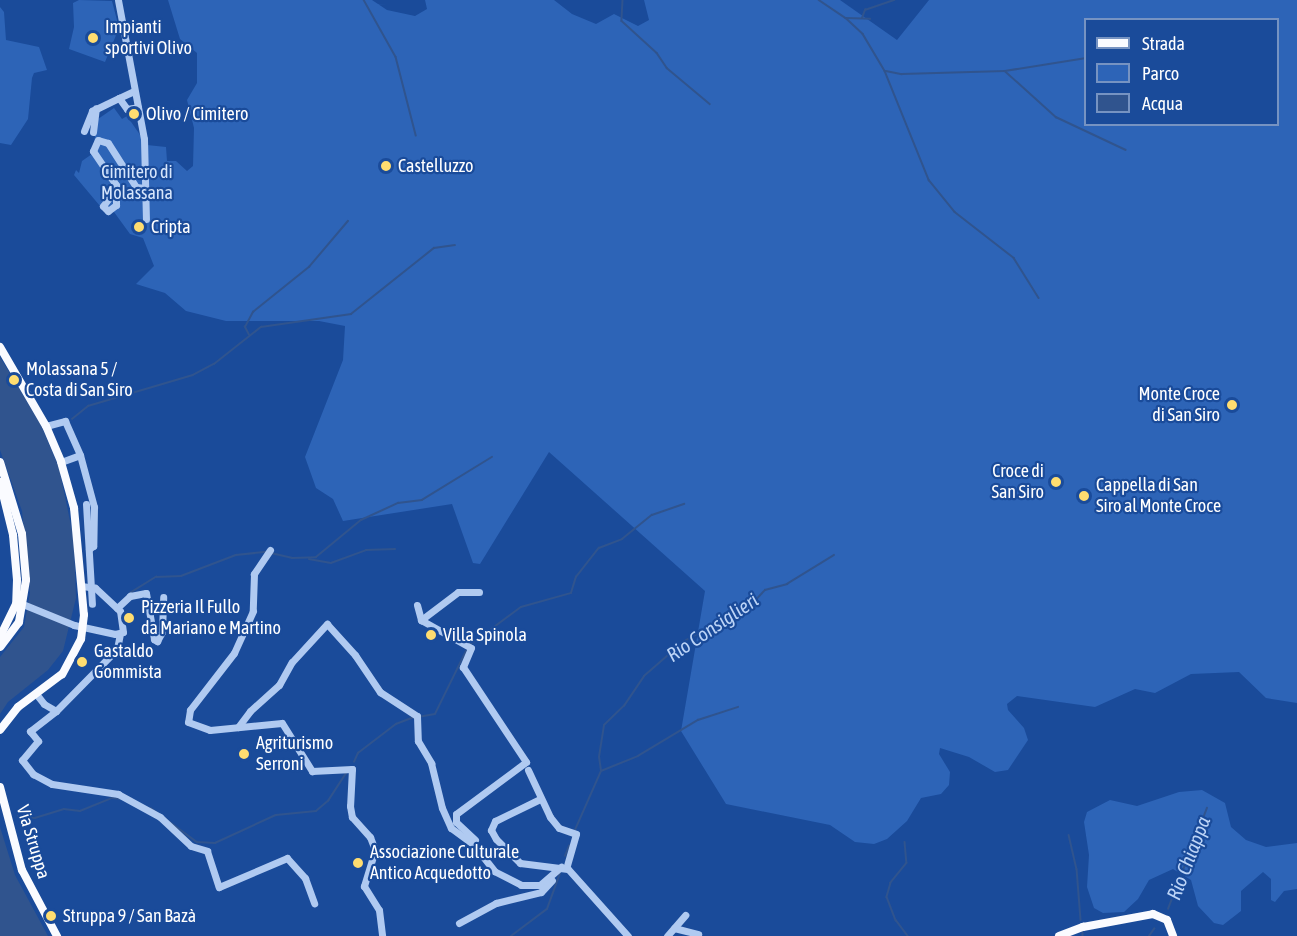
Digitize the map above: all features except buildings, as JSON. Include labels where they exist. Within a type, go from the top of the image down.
[{"type":"main road","points":[[0,347],[46,426],[62,462],[74,508],[87,586],[69,665],[37,695],[18,707],[0,730]]},
{"type":"main road","points":[[0,462],[22,534],[26,606],[15,630],[0,647]]},
{"type":"main road","points":[[0,482],[13,535],[16,580],[16,604],[0,637]]},
{"type":"main road","name":"Via Struppa","points":[[0,787],[22,870],[57,936]]},
{"type":"main road","points":[[1059,936],[1157,914],[1170,923],[1173,936]]},
{"type":"street","points":[[118,0],[144,144],[146,219]]},
{"type":"street","points":[[84,131],[86,118],[96,108],[134,91]]},
{"type":"street","points":[[119,98],[127,109],[138,106]]},
{"type":"street","points":[[93,132],[96,108]]},
{"type":"street","points":[[109,198],[103,206],[112,211],[118,197],[116,185],[93,150],[98,140],[108,143],[136,187],[145,188]]},
{"type":"street","points":[[46,426],[65,421],[80,455],[90,505],[91,550],[87,586],[92,604]]},
{"type":"street","points":[[62,462],[80,455]]},
{"type":"street","points":[[90,505],[86,513],[91,550]]},
{"type":"street","points":[[81,559],[91,550]]},
{"type":"street","points":[[270,553],[255,572],[253,611],[234,653],[188,716],[190,724],[198,728],[282,723],[312,771],[323,772],[351,767],[349,801],[352,817],[370,837],[375,850],[364,886],[379,910],[382,936]]},
{"type":"street","points":[[87,586],[117,608],[124,628],[114,652],[56,711],[32,728],[30,733],[38,741],[25,752],[22,760],[33,774],[48,783],[118,794],[171,824],[191,846],[207,851],[219,887],[287,858],[305,878],[314,903]]},
{"type":"street","points":[[117,608],[129,596],[145,592],[154,639],[158,641],[162,632],[162,597]]},
{"type":"street","points":[[421,621],[458,592],[479,592]]},
{"type":"street","points":[[417,605],[421,621],[469,647],[463,667],[526,760],[525,765],[460,809],[456,819],[493,864],[513,877],[538,882],[562,868]]},
{"type":"street","points":[[26,606],[79,626],[120,634]]},
{"type":"street","points":[[238,727],[250,711],[279,685],[292,662],[327,624],[355,655],[380,692],[416,717],[418,741],[431,763],[442,808],[451,828],[474,845],[494,871],[513,881],[536,886],[553,878]]},
{"type":"street","points":[[37,695],[56,711]]},
{"type":"street","points":[[459,923],[496,903],[541,892],[562,868],[573,831],[557,826],[540,799],[528,770]]},
{"type":"street","points":[[540,799],[496,820],[491,830],[512,858],[531,867],[562,868],[628,936]]},
{"type":"street","points":[[667,936],[685,915]]},
{"type":"street","points":[[674,928],[698,934]]},
{"type":"green space","name":"Impianti sportivi Olivo","points":[[79,0],[112,1],[119,28],[105,62],[69,49],[74,27],[73,3]]},
{"type":"green space","name":"Cimitero di Molassana","points":[[168,0],[372,0],[387,10],[415,16],[427,9],[425,0],[554,0],[572,14],[596,24],[614,14],[638,26],[649,20],[644,0],[840,0],[897,40],[929,0],[1297,0],[1297,703],[1266,698],[1239,672],[1191,674],[1155,693],[1135,689],[1095,707],[1017,696],[1007,704],[1008,710],[1024,728],[1028,740],[1008,770],[995,772],[969,757],[940,748],[939,754],[950,772],[949,785],[941,794],[921,798],[907,821],[887,839],[874,844],[855,842],[830,825],[726,804],[681,731],[705,591],[549,452],[480,564],[473,563],[452,504],[343,521],[333,499],[316,488],[305,457],[343,360],[345,326],[319,321],[226,321],[186,311],[165,293],[136,284],[154,266],[143,238],[130,234],[114,212],[105,212],[74,175],[76,170],[79,173],[82,161],[92,154],[98,119],[114,108],[122,119],[127,116],[147,145],[166,147],[167,161],[176,161],[187,171],[193,166],[194,128],[187,100],[197,83],[197,53],[180,39]]},
{"type":"green space","points":[[0,7],[4,12],[6,40],[39,47],[47,70],[34,73],[28,119],[11,145],[0,143]]},
{"type":"green space","points":[[1202,790],[1225,803],[1231,827],[1246,840],[1266,847],[1297,843],[1297,889],[1284,891],[1275,902],[1271,900],[1271,879],[1263,872],[1241,891],[1241,911],[1223,925],[1214,923],[1198,906],[1191,880],[1173,869],[1149,880],[1138,899],[1124,912],[1103,913],[1094,908],[1087,887],[1089,855],[1084,822],[1087,812],[1110,800],[1137,806],[1179,792]]},
{"type":"water","points":[[0,357],[41,425],[59,468],[74,540],[76,598],[63,651],[48,670],[8,702],[0,714],[0,657],[24,627],[30,593],[22,511],[0,450]]},
{"type":"water","points":[[0,827],[15,875],[48,936],[0,936]]},
{"type":"waterway","points":[[364,0],[396,57],[416,135]]},
{"type":"waterway","points":[[623,0],[622,21],[657,53],[667,68],[710,104]]},
{"type":"waterway","points":[[819,0],[846,18],[870,19]]},
{"type":"waterway","points":[[862,18],[865,10],[894,0]]},
{"type":"waterway","points":[[846,18],[863,34],[885,71],[929,180],[955,212],[1014,258],[1039,298]]},
{"type":"waterway","points":[[886,71],[902,74],[1005,71],[1084,58]]},
{"type":"waterway","points":[[1005,71],[1056,117],[1126,150]]},
{"type":"waterway","points":[[249,335],[245,327],[253,312],[309,267],[348,221]]},
{"type":"waterway","points":[[72,419],[88,406],[193,375],[214,364],[261,327],[351,314],[434,248],[455,245]]},
{"type":"waterway","points":[[271,553],[292,558],[316,557],[361,520],[398,503],[422,500],[492,457]]},
{"type":"waterway","points":[[471,644],[521,607],[571,593],[576,577],[599,548],[622,539],[652,515],[684,504]]},
{"type":"waterway","points":[[309,559],[331,563],[366,550],[395,549]]},
{"type":"waterway","points":[[130,593],[156,577],[181,576],[236,555],[266,552]]},
{"type":"waterway","name":"Rio Consiglieri","points":[[575,830],[601,771],[599,757],[604,725],[624,706],[644,676],[683,642],[752,604],[765,590],[787,584],[834,555]]},
{"type":"waterway","points":[[418,717],[435,714],[466,651]]},
{"type":"waterway","points":[[601,771],[638,756],[698,720],[738,707]]},
{"type":"waterway","points":[[354,762],[358,753],[396,724],[414,717]]},
{"type":"waterway","points":[[151,808],[197,842],[215,843],[276,815],[316,811],[328,801],[347,772]]},
{"type":"waterway","points":[[18,816],[35,818],[64,809],[80,811],[112,798],[121,799]]},
{"type":"waterway","name":"Rio Chiappa","points":[[1168,909],[1207,808]]},
{"type":"waterway","points":[[1069,835],[1077,869],[1081,920]]},
{"type":"waterway","points":[[905,842],[907,863],[891,883],[887,897],[896,920],[908,936]]},
{"type":"waterway","name":"Rio Consiglieri","points":[[565,856],[569,846]]},
{"type":"waterway","name":"Rio Consiglieri","points":[[511,936],[547,909],[560,874]]},
{"type":"waterway","name":"Rio Chiappa","points":[[1149,936],[1154,929]]},
{"type":"place","name":"Impianti sportivi Olivo","points":[[93,38]]},
{"type":"place","name":"Olivo / Cimitero","points":[[134,114]]},
{"type":"place","name":"Castelluzzo","points":[[386,166]]},
{"type":"place","name":"Cripta","points":[[139,227]]},
{"type":"place","name":"Molassana 5 / Costa di San Siro","points":[[14,380]]},
{"type":"place","name":"Monte Croce di San Siro","points":[[1232,405]]},
{"type":"place","name":"Croce di San Siro","points":[[1056,482]]},
{"type":"place","name":"Cappella di San Siro al Monte Croce","points":[[1084,496]]},
{"type":"place","name":"Pizzeria Il Fullo da Mariano e Martino","points":[[129,618]]},
{"type":"place","name":"Villa Spinola","points":[[431,635]]},
{"type":"place","name":"Gastaldo Gommista","points":[[82,662]]},
{"type":"place","name":"Agriturismo Serroni","points":[[244,754]]},
{"type":"place","name":"Associazione Culturale Antico Acquedotto","points":[[358,863]]},
{"type":"place","name":"Struppa 9 / San Bazà","points":[[51,916]]}]
